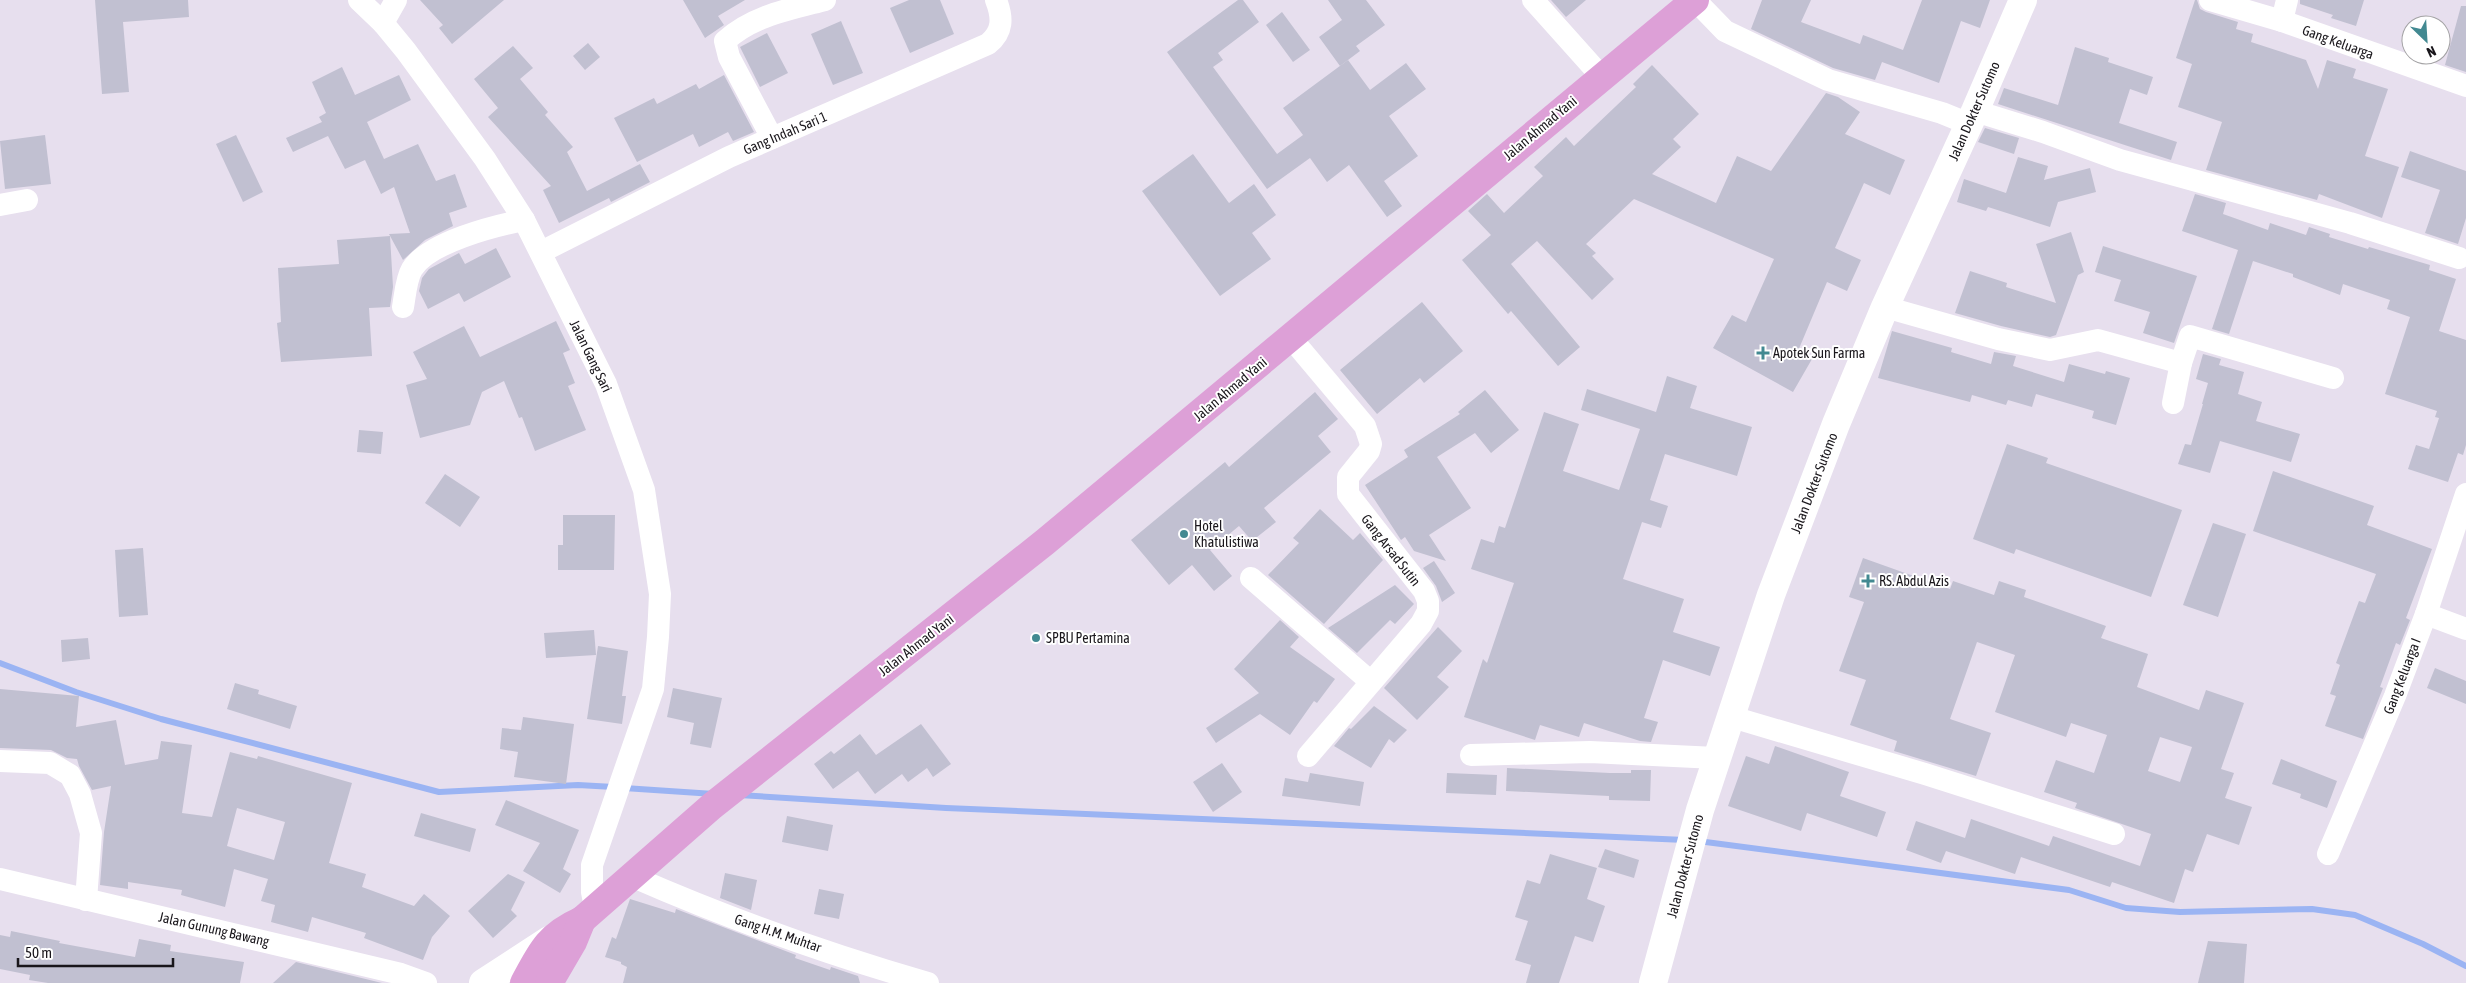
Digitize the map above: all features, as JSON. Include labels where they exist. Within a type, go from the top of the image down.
[{"type":"main road","name":"Jalan Ahmad Yani","points":[[575,927],[712,806],[1045,542],[1695,0]]},
{"type":"main road","points":[[524,983],[575,927]]},
{"type":"main road","points":[[549,983],[575,927]]},
{"type":"street","name":"Jalan Gang Sari","points":[[359,0],[383,23],[485,159],[524,220],[606,384],[644,490],[652,532],[660,594],[658,645],[653,689],[592,865],[592,892],[575,927]]},
{"type":"street","points":[[383,23],[396,0]]},
{"type":"street","points":[[772,138],[730,56],[725,41],[750,23],[792,8],[825,0]]},
{"type":"street","name":"Gang Indah Sari 1","points":[[541,252],[729,156],[988,44],[997,37],[1001,22],[996,0]]},
{"type":"street","points":[[1533,0],[1602,76]]},
{"type":"street","points":[[1695,0],[1725,31],[1828,80],[1942,113],[2043,132],[2120,160],[2350,223],[2459,258]]},
{"type":"street","name":"Jalan Dokter Sutomo","points":[[1653,983],[1700,810],[1716,758],[1732,718],[1771,595],[1836,424],[1885,307],[1972,118],[2023,0]]},
{"type":"street","name":"Gang Keluarga","points":[[2210,0],[2285,11],[2466,86]]},
{"type":"street","points":[[0,205],[27,200]]},
{"type":"street","points":[[403,307],[412,270],[426,256],[451,242],[485,228],[524,220]]},
{"type":"street","points":[[1885,307],[1998,339],[2050,350],[2098,340],[2181,363]]},
{"type":"street","points":[[2173,403],[2181,363],[2190,336],[2333,378]]},
{"type":"street","name":"Gang Arsad Sutin","points":[[1291,338],[1365,426],[1371,444],[1369,450],[1348,477],[1348,494],[1408,570],[1428,601],[1428,611],[1421,624],[1308,756]]},
{"type":"street","name":"Gang Keluarga I","points":[[2328,854],[2395,696],[2426,614],[2466,494]]},
{"type":"street","points":[[1251,578],[1371,682]]},
{"type":"street","points":[[2426,614],[2466,629]]},
{"type":"street","points":[[1732,718],[1926,774],[2114,834]]},
{"type":"street","points":[[1471,755],[1590,752],[1716,758]]},
{"type":"street","points":[[0,761],[50,763],[70,775],[80,794],[90,833],[86,900]]},
{"type":"street","name":"Gang H.M. Muhtar","points":[[631,876],[700,906],[886,971],[928,983]]},
{"type":"street","name":"Jalan Gunung Bawang","points":[[0,879],[402,974],[426,983]]},
{"type":"street","points":[[483,983],[575,927]]},
{"type":"building","points":[[95,0],[188,0],[189,17],[123,22],[129,92],[102,94]]},
{"type":"building","points":[[420,0],[504,0],[452,44],[439,28],[443,25]]},
{"type":"building","points":[[683,0],[745,0],[718,16],[724,25],[705,38]]},
{"type":"building","points":[[909,0],[940,0],[954,34],[910,53],[890,8]]},
{"type":"building","points":[[1238,0],[1243,0],[1259,22],[1218,53],[1223,60],[1213,67],[1277,154],[1303,135],[1283,108],[1348,60],[1370,90],[1406,63],[1426,89],[1389,116],[1418,156],[1384,181],[1402,206],[1387,217],[1349,165],[1327,182],[1310,158],[1267,189],[1167,52]]},
{"type":"building","points":[[1328,0],[1366,0],[1385,25],[1356,46],[1360,51],[1340,66],[1319,37],[1342,20]]},
{"type":"building","points":[[1551,0],[1586,0],[1566,17]]},
{"type":"building","points":[[1762,0],[1811,0],[1801,22],[1860,44],[1863,35],[1903,50],[1922,0],[1990,0],[1980,28],[1961,21],[1939,83],[1882,62],[1875,80],[1833,68],[1751,29]]},
{"type":"building","points":[[2195,0],[2197,0],[2200,9],[2238,22],[2236,29],[2253,34],[2251,42],[2306,60],[2318,89],[2327,60],[2356,69],[2353,78],[2388,89],[2365,156],[2399,167],[2382,218],[2319,194],[2317,200],[2206,170],[2222,122],[2178,107],[2192,64],[2176,58]]},
{"type":"building","points":[[2300,0],[2364,0],[2356,26],[2331,18],[2333,15],[2300,4]]},
{"type":"building","points":[[2461,6],[2466,6],[2466,72],[2445,65],[2451,65],[2451,43]]},
{"type":"building","points":[[1282,12],[1310,50],[1293,62],[1266,25]]},
{"type":"building","points":[[841,21],[863,73],[833,85],[811,34]]},
{"type":"building","points":[[767,33],[788,73],[760,87],[740,47]]},
{"type":"building","points":[[588,43],[600,57],[585,70],[573,56]]},
{"type":"building","points":[[513,46],[533,68],[520,79],[548,112],[545,115],[573,147],[567,152],[587,191],[640,164],[650,182],[611,202],[609,198],[559,223],[543,190],[551,186],[488,117],[498,108],[474,79]]},
{"type":"building","points":[[2075,47],[2109,58],[2108,62],[2153,77],[2147,95],[2130,89],[2119,123],[2177,142],[2171,160],[1998,104],[2004,88],[2058,105]]},
{"type":"building","points":[[1652,65],[1699,114],[1673,139],[1681,147],[1652,174],[1716,203],[1737,156],[1771,171],[1826,93],[1838,97],[1860,112],[1845,134],[1905,160],[1890,195],[1864,183],[1835,248],[1861,260],[1847,291],[1827,282],[1798,351],[1812,359],[1793,392],[1713,348],[1732,315],[1746,322],[1774,259],[1634,199],[1586,244],[1596,253],[1592,256],[1614,279],[1592,300],[1537,241],[1511,264],[1580,347],[1558,366],[1511,311],[1508,314],[1462,260],[1491,235],[1468,211],[1487,194],[1504,213],[1543,176],[1534,167],[1566,137],[1574,146],[1636,87],[1633,84]]},
{"type":"building","points":[[342,67],[355,95],[399,75],[411,100],[367,122],[384,159],[418,144],[436,181],[455,174],[467,207],[449,213],[453,226],[425,240],[403,260],[389,234],[410,233],[394,187],[381,194],[365,160],[345,169],[328,136],[293,152],[286,138],[322,122],[319,117],[326,113],[312,82]]},
{"type":"building","points":[[724,75],[754,132],[733,141],[728,132],[699,147],[693,134],[637,162],[614,118],[654,98],[657,104],[696,84],[699,89]]},
{"type":"building","points":[[1985,128],[2019,138],[2014,154],[1978,142]]},
{"type":"building","points":[[45,135],[51,184],[5,189],[0,141]]},
{"type":"building","points":[[236,135],[263,192],[243,202],[216,144]]},
{"type":"building","points":[[2410,151],[2466,171],[2466,218],[2458,244],[2425,233],[2440,190],[2401,177]]},
{"type":"building","points":[[1193,154],[1229,203],[1254,184],[1276,215],[1252,233],[1271,259],[1220,296],[1142,191]]},
{"type":"building","points":[[2018,157],[2048,166],[2044,180],[2090,168],[2096,192],[2058,202],[2050,227],[1988,207],[1986,211],[1957,202],[1964,179],[2006,193]]},
{"type":"building","points":[[2195,194],[2226,203],[2223,214],[2268,230],[2270,223],[2306,235],[2309,227],[2330,234],[2329,237],[2430,265],[2429,270],[2456,279],[2439,331],[2466,340],[2466,445],[2463,455],[2458,453],[2448,482],[2408,469],[2416,445],[2429,449],[2439,418],[2435,417],[2437,411],[2385,394],[2410,317],[2387,309],[2390,300],[2343,284],[2340,295],[2293,277],[2293,274],[2253,261],[2229,334],[2212,329],[2238,250],[2182,231]]},
{"type":"building","points":[[2071,232],[2084,272],[2078,275],[2056,335],[2050,337],[1955,313],[1970,271],[2007,283],[2006,287],[2056,303],[2036,244]]},
{"type":"building","points":[[390,236],[393,287],[390,307],[369,308],[372,356],[281,362],[277,323],[281,322],[278,268],[339,264],[337,240]]},
{"type":"building","points":[[2103,246],[2197,276],[2174,343],[2143,333],[2150,312],[2114,301],[2121,280],[2095,272]]},
{"type":"building","points":[[496,248],[511,277],[464,302],[459,293],[428,309],[419,291],[422,278],[429,269],[459,253],[465,264]]},
{"type":"building","points":[[1422,302],[1463,351],[1424,383],[1420,378],[1377,414],[1340,370]]},
{"type":"building","points":[[556,321],[570,350],[563,353],[575,383],[568,386],[586,430],[535,451],[522,417],[519,418],[504,381],[482,392],[470,425],[420,438],[406,385],[427,379],[413,352],[464,326],[480,357]]},
{"type":"building","points":[[1892,331],[1952,348],[1951,352],[1991,364],[1994,352],[2016,356],[2013,366],[2064,382],[2069,364],[2105,374],[2106,371],[2130,378],[2116,425],[2092,418],[2094,411],[2036,394],[2032,407],[2008,400],[2006,405],[1972,395],[1970,402],[1878,378]]},
{"type":"building","points":[[2203,354],[2221,359],[2219,365],[2244,372],[2238,394],[2262,402],[2256,421],[2300,434],[2291,462],[2220,441],[2210,473],[2178,464],[2185,444],[2191,445],[2208,383],[2196,379]]},
{"type":"building","points":[[1667,376],[1697,386],[1690,408],[1752,427],[1737,476],[1665,454],[1650,500],[1668,506],[1661,528],[1642,522],[1623,579],[1684,599],[1673,632],[1720,647],[1710,676],[1663,660],[1644,718],[1658,722],[1651,742],[1640,741],[1584,723],[1579,737],[1540,725],[1535,740],[1464,717],[1483,659],[1487,663],[1514,583],[1471,569],[1481,539],[1494,543],[1499,526],[1505,528],[1544,412],[1579,424],[1563,471],[1619,490],[1640,429],[1581,410],[1587,389],[1656,412]]},
{"type":"building","points":[[1485,390],[1519,430],[1491,453],[1475,433],[1437,457],[1471,508],[1429,535],[1446,561],[1414,551],[1405,537],[1401,540],[1365,485],[1408,457],[1404,450],[1460,414],[1458,412]]},
{"type":"building","points":[[1315,392],[1338,419],[1318,436],[1331,452],[1264,508],[1276,522],[1252,541],[1239,526],[1210,550],[1232,576],[1214,591],[1192,565],[1169,585],[1131,540],[1225,462],[1229,467]]},
{"type":"building","points":[[359,430],[383,432],[381,454],[357,452]]},
{"type":"building","points":[[2007,444],[2048,458],[2046,463],[2182,510],[2151,597],[2016,549],[2014,554],[1973,539]]},
{"type":"building","points":[[2273,471],[2374,506],[2367,525],[2432,549],[2406,618],[2410,620],[2400,645],[2396,643],[2380,687],[2383,688],[2363,739],[2325,726],[2336,696],[2330,694],[2340,665],[2336,663],[2359,601],[2365,603],[2376,574],[2253,531]]},
{"type":"building","points":[[445,474],[480,497],[460,527],[425,503]]},
{"type":"building","points":[[1320,509],[1353,540],[1360,533],[1383,560],[1324,624],[1268,575],[1299,543],[1293,538]]},
{"type":"building","points":[[563,515],[615,515],[614,570],[558,570],[558,545],[563,545]]},
{"type":"building","points":[[2213,523],[2246,534],[2218,617],[2183,605]]},
{"type":"building","points":[[143,548],[148,615],[119,617],[115,550]]},
{"type":"building","points":[[1863,558],[1950,589],[1953,581],[1994,595],[1999,581],[2026,590],[2024,597],[2106,626],[2101,638],[2148,654],[2137,687],[2199,710],[2206,690],[2244,703],[2221,769],[2234,773],[2225,798],[2252,807],[2239,845],[2207,834],[2193,872],[2185,869],[2174,903],[2112,882],[2110,887],[2021,857],[2015,874],[1946,851],[1941,863],[1906,850],[1916,821],[1965,838],[1971,819],[2049,846],[2053,836],[2140,866],[2151,834],[2075,808],[2077,803],[2044,792],[2056,760],[2094,773],[2107,735],[2071,723],[2066,737],[1995,712],[2015,655],[1977,642],[1950,719],[1991,733],[1976,776],[1894,751],[1897,741],[1850,725],[1866,680],[1839,671],[1864,602],[1849,597]],"holes":[[[2160,737],[2192,747],[2180,782],[2148,771]]]},
{"type":"building","points":[[1434,561],[1455,593],[1442,602],[1436,586],[1423,568]]},
{"type":"building","points":[[1395,585],[1414,604],[1395,624],[1390,620],[1357,653],[1328,628]]},
{"type":"building","points":[[1280,620],[1299,637],[1290,647],[1335,679],[1317,703],[1314,701],[1290,735],[1260,714],[1216,743],[1206,728],[1259,693],[1234,669]]},
{"type":"building","points":[[1438,627],[1462,651],[1437,677],[1449,687],[1417,720],[1384,688]]},
{"type":"building","points":[[594,630],[596,655],[546,658],[544,633]]},
{"type":"building","points":[[88,638],[90,659],[62,662],[61,640]]},
{"type":"building","points":[[598,646],[628,651],[622,696],[626,696],[622,724],[587,719]]},
{"type":"building","points":[[2435,668],[2466,681],[2466,704],[2427,688]]},
{"type":"building","points":[[235,683],[259,690],[258,694],[297,706],[290,729],[227,709]]},
{"type":"building","points":[[673,688],[722,698],[711,748],[690,744],[694,723],[667,717]]},
{"type":"building","points":[[0,689],[79,696],[76,727],[116,720],[125,765],[158,759],[161,741],[192,745],[182,813],[212,817],[230,752],[257,759],[258,756],[352,783],[329,863],[366,874],[362,887],[414,906],[424,894],[450,916],[432,937],[423,960],[364,938],[366,933],[312,917],[308,932],[271,922],[275,905],[261,901],[268,879],[234,869],[225,907],[181,895],[182,890],[128,882],[128,889],[100,885],[104,832],[111,786],[92,790],[77,759],[67,758],[51,750],[0,748]],"holes":[[[237,808],[285,822],[274,860],[227,846]]]},
{"type":"building","points":[[1374,706],[1407,730],[1394,743],[1389,739],[1371,768],[1334,746],[1349,728],[1351,729]]},
{"type":"building","points":[[523,717],[574,724],[566,784],[514,777],[518,752],[500,749],[502,728],[521,730]]},
{"type":"building","points":[[921,724],[951,764],[933,777],[927,768],[908,782],[902,774],[875,794],[858,771],[833,789],[814,764],[831,751],[834,754],[860,734],[876,755]]},
{"type":"building","points":[[1775,746],[1849,772],[1840,796],[1886,812],[1877,837],[1807,813],[1801,831],[1728,806],[1746,756],[1769,764]]},
{"type":"building","points":[[2281,759],[2337,781],[2327,808],[2300,798],[2301,794],[2272,784]]},
{"type":"building","points":[[1222,763],[1242,792],[1213,812],[1193,782]]},
{"type":"building","points":[[1507,768],[1610,773],[1631,773],[1631,770],[1651,770],[1650,801],[1609,800],[1609,796],[1506,791]]},
{"type":"building","points":[[1310,773],[1364,782],[1360,806],[1282,796],[1285,778],[1308,782]]},
{"type":"building","points":[[1447,773],[1497,775],[1496,795],[1446,793]]},
{"type":"building","points":[[506,800],[579,830],[563,869],[571,874],[560,893],[523,871],[540,843],[495,825]]},
{"type":"building","points":[[421,813],[476,829],[470,852],[414,836]]},
{"type":"building","points":[[787,816],[833,825],[828,851],[782,842]]},
{"type":"building","points":[[1605,849],[1639,860],[1634,878],[1598,867]]},
{"type":"building","points":[[1550,854],[1597,868],[1587,899],[1605,906],[1593,942],[1575,936],[1559,983],[1526,983],[1531,965],[1515,960],[1528,921],[1515,917],[1527,880],[1540,884]]},
{"type":"building","points":[[725,873],[757,880],[751,910],[720,898]]},
{"type":"building","points":[[508,874],[525,882],[511,910],[517,916],[493,938],[468,911]]},
{"type":"building","points":[[819,889],[844,894],[839,919],[814,914]]},
{"type":"building","points":[[630,899],[675,913],[676,909],[796,955],[795,958],[830,970],[831,967],[858,976],[860,983],[623,983],[627,967],[621,964],[621,962],[605,957],[612,937],[616,939]]},
{"type":"building","points":[[11,931],[60,941],[59,943],[135,957],[139,939],[171,945],[170,951],[244,962],[240,983],[48,983],[29,980],[30,975],[0,969],[0,935],[10,937]]},
{"type":"building","points":[[2208,941],[2247,944],[2244,983],[2198,983]]},
{"type":"building","points":[[296,962],[382,983],[273,983]]},
{"type":"waterway","points":[[0,663],[76,692],[161,719],[439,792],[578,785],[614,787]]},
{"type":"waterway","points":[[624,788],[714,794]]},
{"type":"waterway","points":[[739,795],[946,808],[1685,840]]},
{"type":"waterway","points":[[1698,841],[2069,890],[2126,908],[2180,912],[2312,909],[2355,915],[2423,944],[2466,966]]},
{"type":"place","name":"Apotek Sun Farma","points":[[1763,353]]},
{"type":"place","name":"Hotel Khatulistiwa","points":[[1184,534]]},
{"type":"place","name":"RS. Abdul Azis","points":[[1868,581]]},
{"type":"place","name":"SPBU Pertamina","points":[[1036,638]]}]
